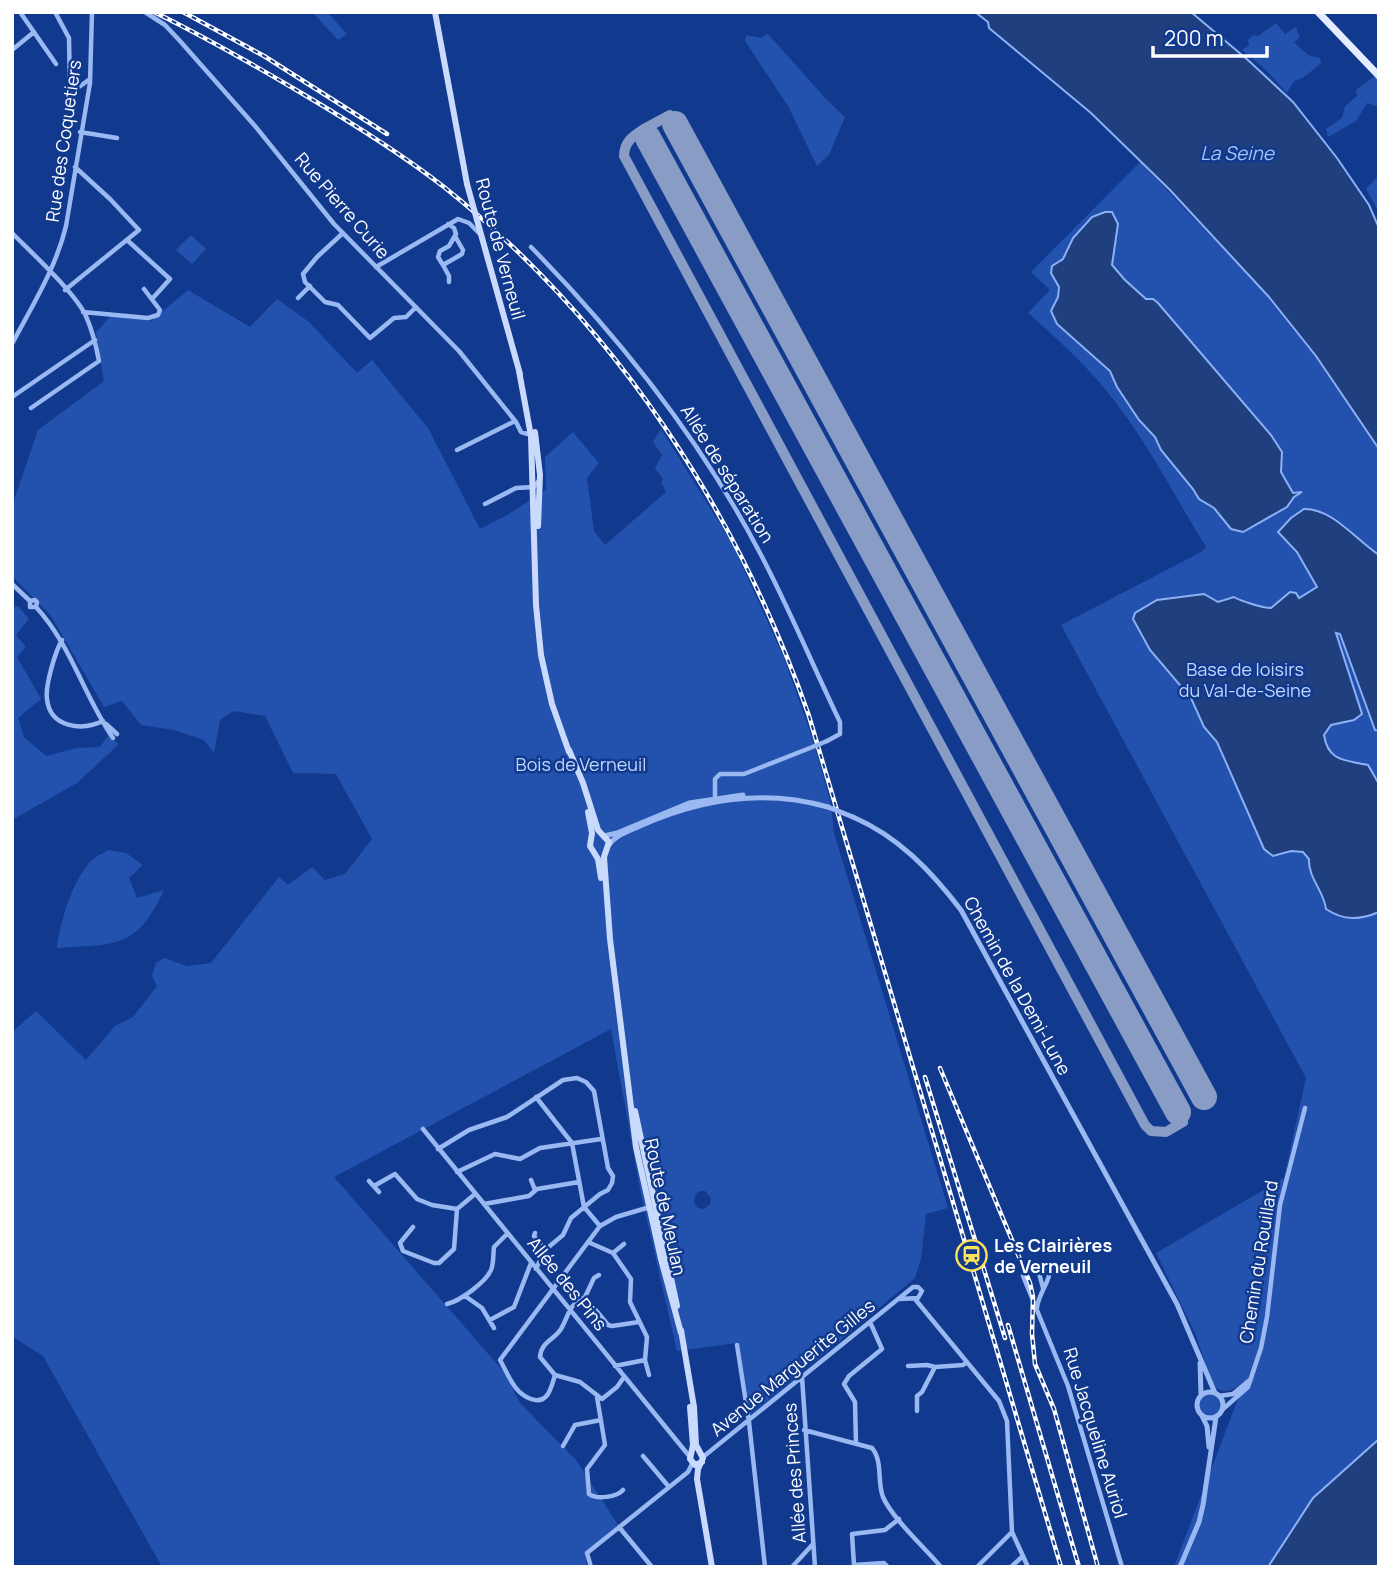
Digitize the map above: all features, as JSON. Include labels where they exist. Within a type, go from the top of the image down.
[{"type":"main road","name":"Route de Verneuil","points":[[436,12],[467,184],[519,371],[533,432],[540,479],[535,534]]},
{"type":"main road","points":[[1318,12],[1379,76]]},
{"type":"main road","name":"Route de Verneuil","points":[[519,371],[533,432],[536,605],[541,655],[552,704],[597,827],[603,835]]},
{"type":"main road","name":"Route de Verneuil","points":[[569,750],[591,824],[591,839]]},
{"type":"main road","points":[[595,835],[603,835],[608,839],[608,848],[600,854],[594,852],[590,847],[591,839],[595,835]]},
{"type":"main road","name":"Route de Meulan","points":[[608,848],[604,857],[604,876],[610,939]]},
{"type":"main road","name":"Route de Meulan","points":[[594,852],[599,862],[610,939],[636,1147],[681,1333],[696,1422],[696,1445],[702,1457]]},
{"type":"main road","name":"Route de Meulan","points":[[689,1377],[694,1445],[692,1460],[697,1476],[710,1567]]},
{"type":"main road","points":[[692,1460],[702,1457]]},
{"type":"main road","points":[[692,1460],[702,1457]]},
{"type":"main road","points":[[697,1476],[702,1457]]},
{"type":"street","points":[[20,12],[56,64]]},
{"type":"street","points":[[55,12],[69,38],[70,90],[72,92],[90,79]]},
{"type":"street","name":"Rue des Coquetiers","points":[[12,344],[49,272],[65,233],[90,79],[92,12]]},
{"type":"street","name":"Rue Pierre Curie","points":[[145,12],[157,18],[176,37],[257,127],[343,233],[466,359],[516,422],[533,432]]},
{"type":"street","points":[[12,50],[34,32]]},
{"type":"street","points":[[80,132],[117,138]]},
{"type":"street","points":[[65,290],[139,230],[75,167]]},
{"type":"street","points":[[376,267],[448,224],[462,219],[480,233]]},
{"type":"street","points":[[448,224],[454,228],[454,236],[438,257],[449,276],[449,282]]},
{"type":"street","points":[[12,233],[83,312],[95,340],[99,361],[31,408]]},
{"type":"street","points":[[343,233],[304,272],[304,280],[325,302],[338,305],[370,338],[394,318],[406,317],[416,307]]},
{"type":"street","points":[[443,265],[462,254],[463,250],[454,236]]},
{"type":"street","points":[[127,240],[170,279],[152,299]]},
{"type":"street","name":"Allée de séparation","points":[[531,247],[583,301],[662,399],[734,509],[760,552],[840,722],[840,734],[827,741],[744,774],[720,775],[715,779],[715,800]]},
{"type":"street","points":[[298,298],[310,286]]},
{"type":"street","points":[[83,312],[148,318],[158,315],[160,310],[144,289]]},
{"type":"street","points":[[12,397],[95,340]]},
{"type":"street","points":[[457,450],[525,420],[528,415]]},
{"type":"street","points":[[485,504],[516,488],[534,487],[540,479]]},
{"type":"street","points":[[12,584],[30,601],[30,607],[36,607],[62,640],[82,685],[115,736]]},
{"type":"street","points":[[62,640],[47,694],[49,709],[63,723],[74,727],[91,727],[103,721]]},
{"type":"street","name":"Chemin de la Demi-Lune","points":[[715,800],[749,795],[777,797],[828,807],[878,830],[920,861],[938,880],[961,910],[1177,1304],[1217,1394]]},
{"type":"street","points":[[603,835],[617,833],[670,809],[715,800]]},
{"type":"street","points":[[608,848],[616,838],[656,819],[715,800]]},
{"type":"street","points":[[438,1149],[469,1130],[508,1117],[568,1078],[586,1082],[594,1091],[601,1139],[606,1147],[608,1168],[613,1176],[612,1183],[608,1190],[571,1218],[563,1235],[545,1250],[536,1269]]},
{"type":"street","points":[[536,1097],[572,1143],[584,1207],[600,1226]]},
{"type":"street","name":"Chemin du Rouillard","points":[[1216,1417],[1242,1394],[1251,1378],[1265,1333],[1280,1205],[1305,1108]]},
{"type":"street","name":"Allée des Pins","points":[[423,1129],[692,1460]]},
{"type":"street","points":[[457,1172],[495,1154],[520,1160],[540,1148],[601,1139]]},
{"type":"street","points":[[374,1186],[395,1174],[417,1199],[432,1205],[457,1209]]},
{"type":"street","points":[[531,1180],[535,1190]]},
{"type":"street","points":[[369,1181],[379,1192]]},
{"type":"street","points":[[484,1205],[528,1196],[535,1190],[579,1182]]},
{"type":"street","points":[[413,1227],[400,1243],[403,1251],[434,1264],[439,1263],[454,1249],[457,1209],[475,1194]]},
{"type":"street","points":[[555,1375],[547,1396],[536,1401],[518,1393],[500,1360],[600,1226],[616,1217],[653,1209]]},
{"type":"street","points":[[535,1233],[534,1236],[545,1250]]},
{"type":"street","points":[[446,1304],[465,1296],[488,1274],[492,1269],[494,1247],[508,1234]]},
{"type":"street","points":[[587,1242],[612,1253],[631,1279],[630,1302],[647,1337],[645,1360],[649,1375]]},
{"type":"street","points":[[612,1253],[624,1244]]},
{"type":"street","points":[[490,1320],[514,1307],[531,1263]]},
{"type":"street","points":[[599,1275],[594,1278],[585,1297],[568,1309],[559,1332],[544,1345],[540,1357],[555,1375],[580,1382],[602,1399],[624,1377]]},
{"type":"street","points":[[1023,1276],[1037,1308]]},
{"type":"street","points":[[928,1312],[920,1288],[912,1289],[914,1298],[999,1401],[1007,1421],[1012,1532],[1028,1567]]},
{"type":"street","points":[[1037,1308],[1043,1288]]},
{"type":"street","name":"Avenue Marguerite Gilles","points":[[702,1457],[912,1289]]},
{"type":"street","name":"Avenue Marguerite Gilles","points":[[900,1299],[922,1295]]},
{"type":"street","points":[[465,1296],[482,1308],[494,1328]]},
{"type":"street","points":[[585,1297],[608,1325],[639,1322]]},
{"type":"street","name":"Rue Jacqueline Auriol","points":[[1037,1308],[1068,1386],[1122,1567]]},
{"type":"street","points":[[856,1443],[855,1402],[845,1384],[849,1376],[882,1349],[870,1322]]},
{"type":"street","points":[[737,1345],[749,1422],[765,1567]]},
{"type":"street","name":"Chemin de la Demi-Lune","points":[[1199,1356],[1201,1394]]},
{"type":"street","points":[[615,1366],[645,1360]]},
{"type":"street","points":[[908,1366],[934,1367],[963,1365],[967,1362]]},
{"type":"street","points":[[917,1411],[917,1396],[922,1392],[934,1367]]},
{"type":"street","name":"Allée des Princes","points":[[802,1377],[816,1567]]},
{"type":"street","points":[[1210,1461],[1208,1430],[1196,1406],[1201,1394],[1233,1394],[1251,1378]]},
{"type":"street","points":[[1217,1394],[1223,1402],[1223,1409]]},
{"type":"street","points":[[597,1397],[605,1445],[587,1469],[589,1494],[597,1498],[620,1494],[623,1490]]},
{"type":"street","points":[[1180,1567],[1199,1522],[1210,1461],[1216,1417],[1208,1419],[1201,1416]]},
{"type":"street","points":[[563,1446],[575,1425],[601,1420]]},
{"type":"street","points":[[804,1430],[872,1448],[876,1452],[882,1495],[941,1567]]},
{"type":"street","points":[[643,1456],[669,1488]]},
{"type":"street","points":[[591,1567],[587,1553],[688,1472],[692,1460]]},
{"type":"street","points":[[688,1472],[697,1476]]},
{"type":"street","points":[[888,1567],[884,1563],[854,1565],[852,1534],[885,1530],[899,1518]]},
{"type":"street","points":[[619,1527],[652,1567]]},
{"type":"street","points":[[977,1567],[1012,1532]]},
{"type":"street","points":[[792,1567],[813,1544]]},
{"type":"street","points":[[1012,1567],[1023,1556]]},
{"type":"green space","points":[[312,12],[327,12],[347,34],[338,40]]},
{"type":"green space","points":[[1276,23],[1285,34],[1296,27],[1300,38],[1294,42],[1308,55],[1320,58],[1321,63],[1303,78],[1294,81],[1287,93],[1266,70],[1242,50],[1249,45],[1248,40],[1253,35],[1258,36]]},
{"type":"green space","points":[[768,34],[845,117],[829,155],[817,166],[788,106],[745,41],[746,35],[761,38]]},
{"type":"green space","points":[[1375,76],[1379,80],[1379,107],[1367,103],[1356,121],[1328,137],[1326,129],[1342,118],[1345,106],[1357,96],[1356,90]]},
{"type":"green space","name":"Base de loisirs du Val-de-Seine","points":[[1140,162],[1269,297],[1316,356],[1379,450],[1379,1567],[1174,1567],[1244,1383],[1229,1391],[1213,1386],[1195,1333],[1156,1253],[1284,1178],[1306,1078],[1061,625],[1206,547],[1146,446],[1119,407],[1087,369],[1028,313],[1050,290],[1031,272]]},
{"type":"green space","points":[[1379,175],[1379,213],[1366,189]]},
{"type":"green space","points":[[191,235],[206,249],[192,264],[176,250]]},
{"type":"green space","name":"Bois de Verneuil","points":[[188,290],[250,327],[277,299],[309,322],[357,373],[372,360],[428,428],[480,529],[546,490],[545,457],[573,432],[599,463],[587,478],[594,531],[605,545],[666,492],[661,482],[663,479],[655,468],[662,455],[653,442],[661,429],[732,543],[784,658],[813,740],[831,804],[834,833],[948,1208],[926,1214],[921,1259],[915,1278],[749,1416],[737,1343],[677,1351],[641,1194],[611,1029],[334,1177],[504,1372],[520,1403],[576,1460],[618,1525],[585,1552],[587,1567],[162,1567],[43,1356],[12,1336],[12,1032],[36,1011],[86,1060],[115,1026],[133,1017],[157,986],[152,976],[156,963],[164,958],[187,966],[211,963],[279,877],[288,885],[312,867],[325,880],[345,874],[372,839],[336,774],[293,773],[265,716],[234,711],[220,720],[214,753],[204,740],[174,730],[141,725],[122,701],[104,707],[51,616],[12,576],[12,506],[38,430],[104,381],[96,333],[111,315],[151,321]],"holes":[[[699,1191],[705,1191],[711,1198],[710,1204],[704,1209],[698,1208],[694,1203],[695,1195]]]},
{"type":"green space","points":[[18,606],[29,619],[16,635],[26,647],[17,657],[41,699],[18,718],[24,737],[46,756],[77,748],[100,747],[108,736],[119,744],[77,783],[12,820],[12,608]]},
{"type":"green space","points":[[108,850],[126,853],[143,865],[129,878],[137,898],[164,890],[144,923],[123,940],[95,946],[57,948],[64,915],[77,881],[91,861]]},
{"type":"green space","points":[[1206,1394],[1214,1394],[1221,1401],[1221,1409],[1214,1416],[1206,1416],[1199,1409],[1199,1401]]},
{"type":"water","name":"La Seine","points":[[975,12],[1191,12],[1293,102],[1337,158],[1369,205],[1379,228],[1379,449],[1316,356],[1269,297],[1170,190],[1091,113],[989,28],[988,22]]},
{"type":"water","points":[[1112,212],[1118,224],[1112,265],[1146,299],[1153,299],[1158,303],[1271,435],[1282,452],[1281,472],[1293,493],[1302,492],[1294,497],[1287,507],[1243,532],[1231,529],[1214,508],[1199,499],[1161,450],[1155,437],[1139,420],[1117,387],[1110,371],[1057,324],[1051,311],[1058,297],[1059,287],[1051,273],[1052,266],[1063,259],[1073,238],[1092,217]]},
{"type":"water","points":[[1304,509],[1314,510],[1334,519],[1379,555],[1379,731],[1375,730],[1340,634],[1336,633],[1362,714],[1354,720],[1331,725],[1324,735],[1329,750],[1334,755],[1368,765],[1379,784],[1379,912],[1359,918],[1339,916],[1326,909],[1311,872],[1309,859],[1303,852],[1291,851],[1273,856],[1264,849],[1217,742],[1204,727],[1191,698],[1150,650],[1133,619],[1135,613],[1157,600],[1204,594],[1218,602],[1234,597],[1271,608],[1290,592],[1296,593],[1299,598],[1317,587],[1297,552],[1278,532]]},
{"type":"water","points":[[1379,1439],[1379,1567],[1268,1567],[1313,1498]]},
{"type":"taxiway","points":[[644,129],[670,115],[675,124]]},
{"type":"taxiway","points":[[648,138],[644,129],[636,134],[627,143],[624,156],[1145,1125],[1151,1131],[1166,1132],[1183,1122],[1178,1112]]},
{"type":"runway","points":[[675,124],[1204,1097]]},
{"type":"runway","points":[[648,138],[1178,1112]]},
{"type":"railway","points":[[154,12],[248,62],[375,138],[444,187],[506,240],[563,298],[616,360],[664,426],[707,495],[746,566],[780,640],[809,716],[1061,1567]]},
{"type":"railway","points":[[183,12],[264,56],[387,134]]},
{"type":"railway","points":[[940,1068],[1030,1283],[1033,1297],[1032,1334],[1035,1364],[1054,1409],[1098,1567]]},
{"type":"railway","points":[[925,1077],[1005,1338]]},
{"type":"railway","points":[[1008,1325],[1079,1567]]},
{"type":"place","name":"Les Clairières de Verneuil","points":[[971,1256]]}]
